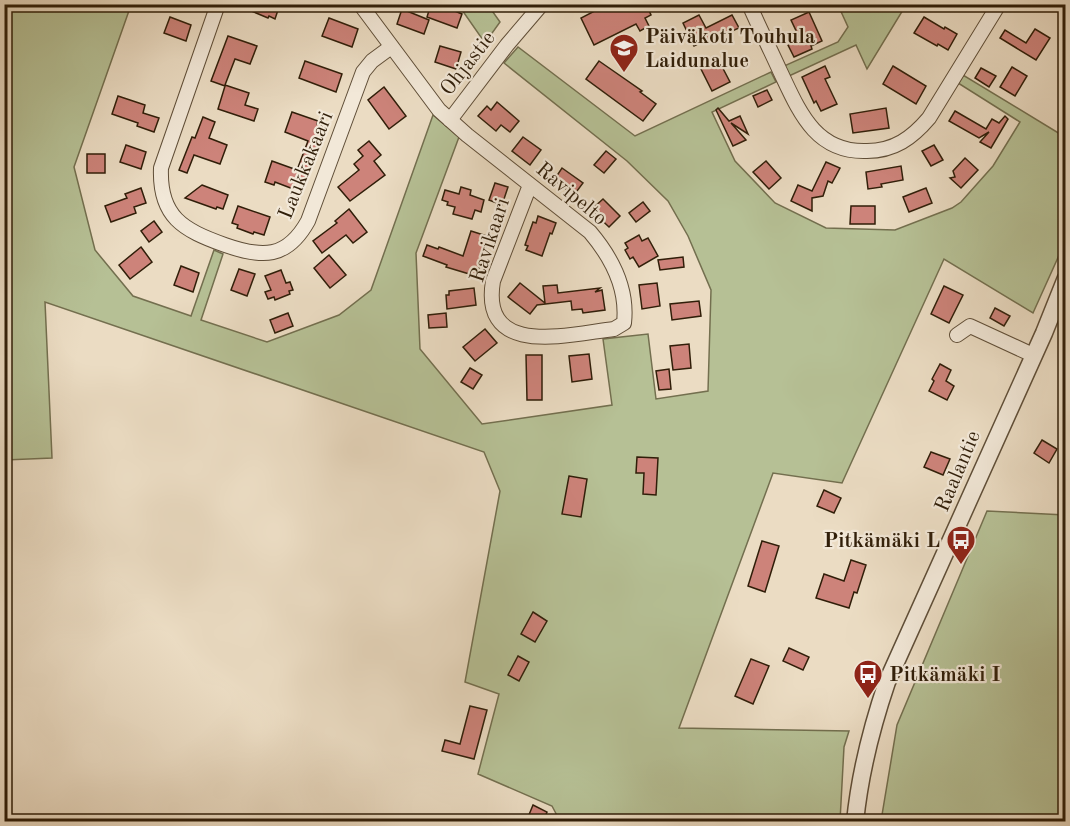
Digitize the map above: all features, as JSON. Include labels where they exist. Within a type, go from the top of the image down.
[{"type":"street","name":"Laukkakaari","points":[[218,4],[161,168],[160,184],[168,210],[188,230],[249,253],[264,254],[277,250],[290,244],[300,234],[308,221],[363,72],[372,61],[391,47]]},
{"type":"street","name":"Ravipelto","points":[[360,4],[432,102],[450,120],[590,232],[604,249],[616,271],[623,291],[624,323]]},
{"type":"street","name":"Ohjastie","points":[[450,120],[507,45],[542,4]]},
{"type":"street","points":[[749,4],[801,115],[814,132],[830,143],[846,150],[861,152],[891,148],[906,141],[919,130],[929,118],[999,4]]},
{"type":"street","name":"Ravikaari","points":[[530,185],[493,281],[493,306],[498,318],[508,329],[522,336],[537,338],[614,329],[624,323]]},
{"type":"street","name":"Raalantie","points":[[855,822],[859,786],[868,742],[887,682],[1065,278]]},
{"type":"street","points":[[957,335],[970,326],[1033,355]]},
{"type":"green space","points":[[4,5],[131,5],[74,167],[95,250],[133,296],[191,316],[214,250],[223,254],[201,320],[267,342],[339,315],[371,290],[433,115],[459,137],[416,253],[420,349],[482,424],[612,405],[603,339],[648,334],[656,399],[708,391],[711,290],[688,236],[668,201],[627,161],[504,63],[518,47],[635,136],[771,72],[776,82],[712,112],[735,161],[775,203],[826,228],[895,230],[952,208],[961,202],[993,166],[1020,122],[958,83],[963,75],[1065,137],[1065,242],[1033,313],[944,259],[842,483],[773,473],[679,728],[849,731],[844,747],[840,821],[560,821],[552,806],[478,774],[499,694],[465,682],[500,491],[484,452],[45,302],[52,458],[5,460]]},
{"type":"green space","points":[[465,5],[488,5],[500,22],[485,43],[462,10]]},
{"type":"green space","points":[[838,5],[906,5],[867,69],[856,45],[789,76],[784,66],[838,42],[848,27]]},
{"type":"green space","points":[[987,511],[1065,515],[1065,821],[881,821],[897,725]]},
{"type":"building","points":[[235,4],[280,4],[275,19]]},
{"type":"building","points":[[431,4],[438,4],[462,14],[457,28],[427,17]]},
{"type":"building","points":[[608,4],[646,4],[651,15],[645,18],[649,26],[640,31],[636,24],[594,45],[581,18]]},
{"type":"building","points":[[402,9],[429,20],[424,34],[397,24]]},
{"type":"building","points":[[809,12],[822,41],[811,46],[812,49],[794,57],[788,45],[800,39],[791,20]]},
{"type":"building","points":[[699,15],[706,28],[732,15],[739,28],[723,35],[721,32],[694,46],[683,23]]},
{"type":"building","points":[[170,17],[191,25],[186,41],[164,33]]},
{"type":"building","points":[[924,17],[957,34],[948,50],[914,33]]},
{"type":"building","points":[[329,18],[358,29],[352,47],[322,36]]},
{"type":"building","points":[[1035,29],[1050,38],[1036,60],[1000,38],[1005,30],[1026,43]]},
{"type":"building","points":[[228,36],[257,46],[250,64],[235,59],[225,85],[249,93],[245,105],[258,109],[254,121],[218,109],[225,86],[211,81]]},
{"type":"building","points":[[440,46],[461,52],[456,69],[435,62]]},
{"type":"building","points":[[718,59],[730,82],[712,91],[700,67]]},
{"type":"building","points":[[305,61],[342,74],[336,92],[299,78]]},
{"type":"building","points":[[599,61],[642,91],[640,92],[656,104],[643,121],[586,79]]},
{"type":"building","points":[[825,66],[830,77],[825,79],[837,104],[821,111],[816,101],[814,103],[802,77]]},
{"type":"building","points":[[893,66],[926,86],[916,104],[883,84]]},
{"type":"building","points":[[1012,67],[1027,76],[1015,96],[1000,87]]},
{"type":"building","points":[[981,68],[996,76],[989,87],[975,78]]},
{"type":"building","points":[[384,87],[406,116],[389,129],[368,100]]},
{"type":"building","points":[[767,90],[772,100],[758,107],[753,96]]},
{"type":"building","points":[[118,96],[145,105],[143,113],[159,118],[154,132],[137,126],[138,123],[112,114]]},
{"type":"building","points":[[497,102],[519,121],[510,132],[501,125],[496,131],[478,116],[487,106],[491,110]]},
{"type":"building","points":[[718,108],[729,121],[740,116],[748,134],[731,123],[746,140],[733,146],[716,110]]},
{"type":"building","points":[[886,108],[889,128],[853,133],[850,114]]},
{"type":"building","points":[[955,111],[986,129],[992,119],[999,123],[1005,116],[1008,119],[991,148],[980,142],[989,132],[979,138],[949,121]]},
{"type":"building","points":[[292,112],[318,121],[317,124],[324,126],[301,192],[275,182],[274,185],[265,182],[272,161],[297,170],[308,141],[285,132]]},
{"type":"building","points":[[203,117],[215,122],[209,138],[227,145],[220,164],[194,155],[187,173],[179,170]]},
{"type":"building","points":[[523,137],[541,150],[530,165],[512,151]]},
{"type":"building","points":[[369,141],[381,155],[374,161],[385,175],[350,201],[338,187],[359,170],[354,164],[363,156],[358,150]]},
{"type":"building","points":[[126,145],[146,152],[141,169],[120,162]]},
{"type":"building","points":[[934,145],[943,160],[931,166],[922,151]]},
{"type":"building","points":[[606,151],[616,159],[604,173],[594,165]]},
{"type":"building","points":[[87,154],[105,154],[105,173],[87,173]]},
{"type":"building","points":[[965,158],[978,170],[961,188],[950,178],[955,177],[953,171]]},
{"type":"building","points":[[766,161],[781,178],[769,189],[753,172]]},
{"type":"building","points":[[826,162],[840,168],[832,183],[828,181],[823,196],[812,198],[812,211],[791,201],[798,185],[812,191]]},
{"type":"building","points":[[901,166],[903,180],[868,189],[866,172]]},
{"type":"building","points":[[562,168],[583,183],[574,195],[554,180]]},
{"type":"building","points":[[495,183],[508,187],[502,205],[489,200]]},
{"type":"building","points":[[202,185],[228,195],[223,209],[217,207],[216,209],[185,198]]},
{"type":"building","points":[[461,187],[471,190],[470,195],[484,200],[481,212],[475,210],[472,219],[453,214],[455,207],[447,205],[448,202],[442,200],[445,190],[459,194]]},
{"type":"building","points":[[141,188],[146,203],[134,207],[136,213],[111,222],[105,206],[127,198],[125,194]]},
{"type":"building","points":[[926,188],[932,203],[909,212],[903,197]]},
{"type":"building","points":[[603,199],[620,216],[609,227],[591,210]]},
{"type":"building","points":[[643,202],[650,211],[636,222],[629,213]]},
{"type":"building","points":[[238,206],[270,217],[264,235],[237,228],[238,225],[232,223]]},
{"type":"building","points":[[851,206],[875,206],[875,224],[850,224]]},
{"type":"building","points":[[349,209],[367,232],[353,243],[346,235],[322,253],[313,241],[337,223],[335,221]]},
{"type":"building","points":[[538,216],[556,223],[542,256],[526,250],[528,246],[525,245],[533,222],[536,223]]},
{"type":"building","points":[[154,221],[162,232],[149,242],[141,231]]},
{"type":"building","points":[[471,231],[490,237],[476,276],[446,267],[447,265],[423,256],[427,245],[463,256]]},
{"type":"building","points":[[639,235],[642,241],[648,238],[658,256],[639,267],[633,257],[630,259],[625,250],[628,248],[625,243]]},
{"type":"building","points":[[141,247],[152,262],[130,279],[119,265]]},
{"type":"building","points":[[329,255],[346,275],[330,288],[314,268]]},
{"type":"building","points":[[683,257],[684,267],[660,270],[658,260]]},
{"type":"building","points":[[181,266],[199,273],[193,292],[174,285]]},
{"type":"building","points":[[239,269],[255,274],[247,296],[231,290]]},
{"type":"building","points":[[281,270],[286,283],[290,282],[293,290],[289,291],[290,294],[275,300],[274,297],[268,299],[265,292],[271,290],[265,276]]},
{"type":"building","points":[[520,283],[545,303],[543,286],[557,285],[558,293],[600,288],[595,292],[602,290],[605,310],[583,313],[582,309],[572,310],[571,301],[537,305],[530,314],[508,297]]},
{"type":"building","points":[[657,283],[660,306],[642,309],[639,285]]},
{"type":"building","points":[[944,286],[963,295],[949,323],[931,314]]},
{"type":"building","points":[[474,288],[476,305],[447,309],[446,295],[449,295],[449,291]]},
{"type":"building","points":[[699,301],[701,316],[672,320],[670,304]]},
{"type":"building","points":[[995,308],[1010,316],[1004,326],[990,318]]},
{"type":"building","points":[[288,313],[293,326],[275,333],[270,320]]},
{"type":"building","points":[[446,313],[447,327],[429,328],[428,315]]},
{"type":"building","points":[[485,329],[497,343],[475,361],[463,347]]},
{"type":"building","points":[[689,344],[691,368],[673,370],[670,346]]},
{"type":"building","points":[[589,354],[592,379],[572,382],[569,356]]},
{"type":"building","points":[[526,355],[542,355],[542,400],[527,400]]},
{"type":"building","points":[[940,364],[951,370],[946,381],[954,386],[947,400],[929,391]]},
{"type":"building","points":[[470,368],[482,375],[473,389],[461,382]]},
{"type":"building","points":[[669,369],[671,389],[659,390],[656,371]]},
{"type":"building","points":[[1042,440],[1057,449],[1049,463],[1034,453]]},
{"type":"building","points":[[931,452],[950,459],[943,475],[924,467]]},
{"type":"building","points":[[637,457],[658,458],[656,495],[643,494],[644,473],[636,473]]},
{"type":"building","points":[[569,476],[587,479],[581,517],[562,514]]},
{"type":"building","points":[[824,490],[841,498],[834,513],[817,506]]},
{"type":"building","points":[[762,541],[779,546],[765,592],[748,586]]},
{"type":"building","points":[[851,560],[866,565],[857,593],[854,592],[849,608],[816,598],[824,574],[844,581]]},
{"type":"building","points":[[533,612],[547,621],[535,642],[521,634]]},
{"type":"building","points":[[789,648],[809,657],[803,670],[783,661]]},
{"type":"building","points":[[518,656],[529,662],[519,681],[508,675]]},
{"type":"building","points":[[751,659],[769,666],[753,704],[735,696]]},
{"type":"building","points":[[470,706],[487,710],[474,759],[442,751],[445,740],[460,744]]},
{"type":"building","points":[[533,805],[547,812],[543,822],[526,822]]},
{"type":"place","name":"Päiväkoti Touhula Laidunalue","points":[[624,74]]},
{"type":"place","name":"Pitkämäki L","points":[[961,566]]},
{"type":"place","name":"Pitkämäki I","points":[[868,700]]}]
